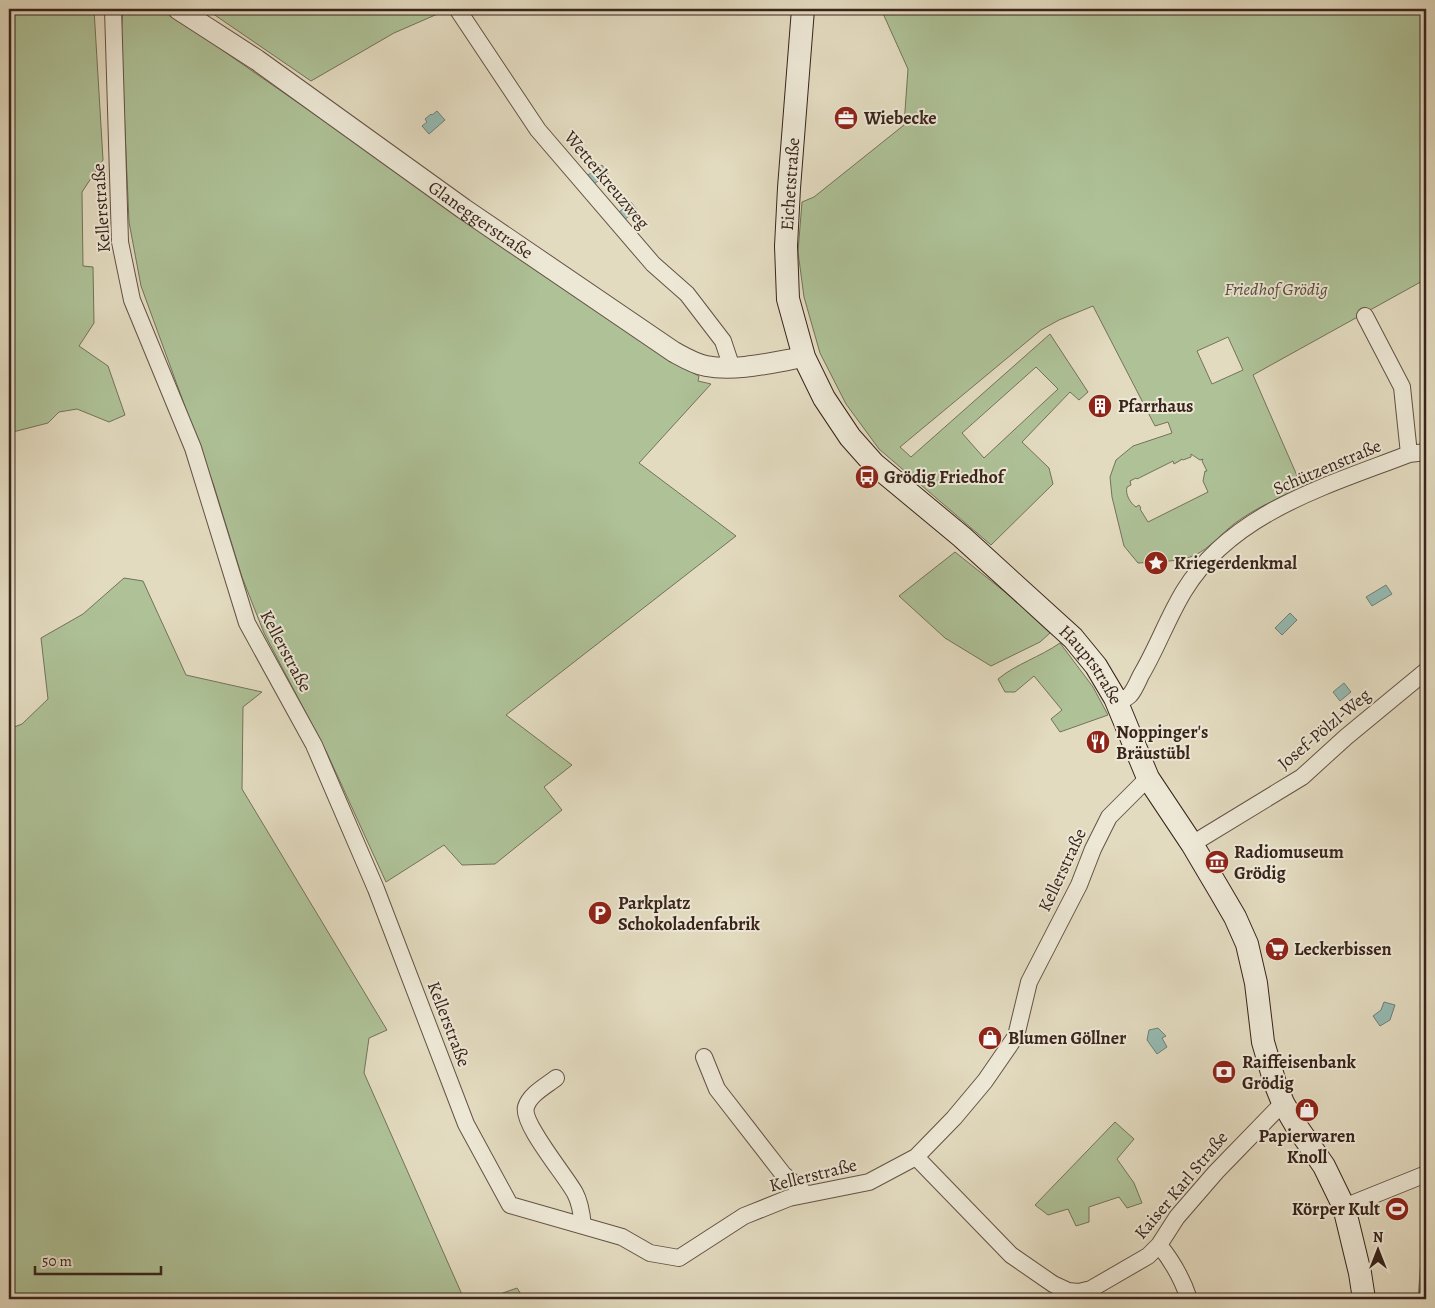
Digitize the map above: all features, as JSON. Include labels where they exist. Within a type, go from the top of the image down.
[{"type":"main road","name":"Eichetstraße","points":[[803,9],[786,246],[788,299],[804,357]]},
{"type":"main road","name":"Hauptstraße","points":[[804,357],[824,398],[850,437],[874,464],[962,537],[1073,638],[1096,666],[1118,703],[1148,778],[1192,844],[1235,917],[1247,944],[1256,983],[1263,1042],[1275,1083],[1296,1127],[1324,1166],[1344,1206]]},
{"type":"main road","points":[[1344,1206],[1360,1272],[1364,1299]]},
{"type":"street","name":"Kellerstraße","points":[[113,9],[120,242],[132,300],[193,448],[247,623],[314,745],[376,889],[466,1124],[510,1205],[622,1237],[650,1253],[679,1258],[744,1216],[789,1198],[869,1182],[916,1157],[954,1118],[985,1081],[1016,1036],[1028,982],[1079,885],[1093,849],[1109,817],[1148,778]]},
{"type":"street","name":"Glaneggerstraße","points":[[178,9],[257,60],[464,209],[674,352],[694,363],[705,366],[732,368],[804,357]]},
{"type":"street","name":"Wetterkreuzweg","points":[[458,10],[538,130],[652,264],[687,294],[723,341],[732,368]]},
{"type":"street","name":"Schützenstraße","points":[[1365,316],[1402,387],[1410,454]]},
{"type":"street","name":"Schützenstraße","points":[[1118,703],[1130,695],[1183,592],[1203,563],[1228,541],[1255,521],[1306,494],[1410,454],[1426,452]]},
{"type":"street","name":"Josef-Pölzl-Weg","points":[[1192,844],[1302,777],[1346,737],[1426,671]]},
{"type":"street","points":[[704,1057],[717,1089],[783,1174],[806,1194]]},
{"type":"street","points":[[556,1078],[536,1092],[526,1107],[525,1113],[530,1126],[577,1195],[583,1226]]},
{"type":"street","name":"Kaiser Karl Straße","points":[[916,1157],[1011,1255],[1053,1284],[1068,1291],[1079,1292],[1091,1289],[1148,1256],[1159,1245],[1177,1217],[1211,1178],[1283,1103]]},
{"type":"street","points":[[1344,1206],[1426,1174]]},
{"type":"street","points":[[1159,1245],[1172,1260],[1190,1299]]},
{"type":"green space","points":[[9,9],[94,9],[103,160],[82,192],[83,266],[93,267],[94,323],[79,346],[108,366],[125,415],[109,422],[77,409],[59,412],[48,423],[9,433]]},
{"type":"green space","points":[[123,9],[163,9],[647,345],[677,365],[699,376],[698,381],[711,384],[639,463],[736,536],[506,715],[572,765],[544,787],[562,810],[495,864],[462,865],[444,845],[386,882],[327,753],[264,633],[242,577],[214,486],[141,286],[129,222],[121,38]]},
{"type":"green space","points":[[206,9],[449,9],[394,33],[311,81]]},
{"type":"green space","name":"Friedhof Grödig","points":[[881,9],[1426,9],[1426,279],[1253,375],[1302,487],[1250,513],[1234,524],[1206,549],[1195,555],[1175,560],[1138,563],[1124,546],[1112,497],[1110,477],[1116,460],[1133,446],[1172,433],[1168,422],[1155,426],[1093,306],[1059,320],[1041,330],[900,447],[911,457],[1050,334],[1088,392],[1079,400],[1070,392],[1022,442],[1049,468],[1053,484],[991,545],[879,449],[846,404],[820,353],[804,297],[798,252],[802,202],[814,197],[904,125],[908,69]],"holes":[[[1228,337],[1243,370],[1212,384],[1197,351]],[[1036,367],[1058,389],[984,458],[962,433]],[[1191,454],[1200,460],[1203,459],[1202,461],[1207,471],[1205,471],[1203,481],[1208,492],[1148,522],[1139,505],[1136,507],[1128,498],[1127,487],[1131,485],[1130,481],[1173,461],[1174,464],[1181,459],[1191,457]]]},
{"type":"green space","points":[[955,552],[1010,596],[1050,633],[1040,642],[991,666],[945,638],[899,596]]},
{"type":"green space","points":[[124,578],[143,581],[186,675],[262,692],[243,707],[242,789],[387,1030],[369,1038],[364,1073],[464,1299],[9,1299],[9,729],[22,724],[48,699],[41,638],[83,614]]},
{"type":"green space","points":[[1060,643],[1093,687],[1108,715],[1060,732],[1051,719],[1062,710],[1034,676],[1015,692],[1005,692],[998,679],[1012,669]]},
{"type":"green space","points":[[1115,1122],[1134,1139],[1117,1159],[1134,1183],[1142,1203],[1127,1208],[1119,1197],[1089,1207],[1089,1222],[1076,1226],[1068,1209],[1048,1215],[1035,1205]]},
{"type":"green space","points":[[517,1288],[524,1299],[486,1299]]},
{"type":"water","points":[[437,111],[445,120],[429,134],[422,126],[427,122],[425,119]]},
{"type":"water","points":[[602,165],[608,173],[594,184],[588,175]]},
{"type":"water","points":[[631,202],[637,210],[624,220],[618,213]]},
{"type":"water","points":[[1386,585],[1392,594],[1372,606],[1366,597]]},
{"type":"water","points":[[1290,613],[1297,620],[1282,635],[1275,628]]},
{"type":"water","points":[[1344,683],[1351,692],[1340,701],[1333,692]]},
{"type":"water","points":[[1384,1002],[1395,1005],[1390,1020],[1380,1026],[1373,1016],[1381,1010]]},
{"type":"water","points":[[1158,1028],[1166,1036],[1162,1038],[1167,1047],[1157,1054],[1147,1040],[1149,1030]]},
{"type":"waterway","points":[[1420,1299],[1426,1220]]},
{"type":"place","name":"Wiebecke","points":[[846,118]]},
{"type":"place","name":"Pfarrhaus","points":[[1100,406]]},
{"type":"place","name":"Grödig Friedhof","points":[[867,477]]},
{"type":"place","name":"Kriegerdenkmal","points":[[1156,563]]},
{"type":"place","name":"Noppinger's Bräustübl","points":[[1098,742]]},
{"type":"place","name":"Radiomuseum Grödig","points":[[1217,862]]},
{"type":"place","name":"Parkplatz Schokoladenfabrik","points":[[600,913]]},
{"type":"place","name":"Leckerbissen","points":[[1277,949]]},
{"type":"place","name":"Blumen Göllner","points":[[990,1038]]},
{"type":"place","name":"Raiffeisenbank Grödig","points":[[1224,1072]]},
{"type":"place","name":"Papierwaren Knoll","points":[[1307,1110]]},
{"type":"place","name":"Körper Kult","points":[[1397,1209]]}]
